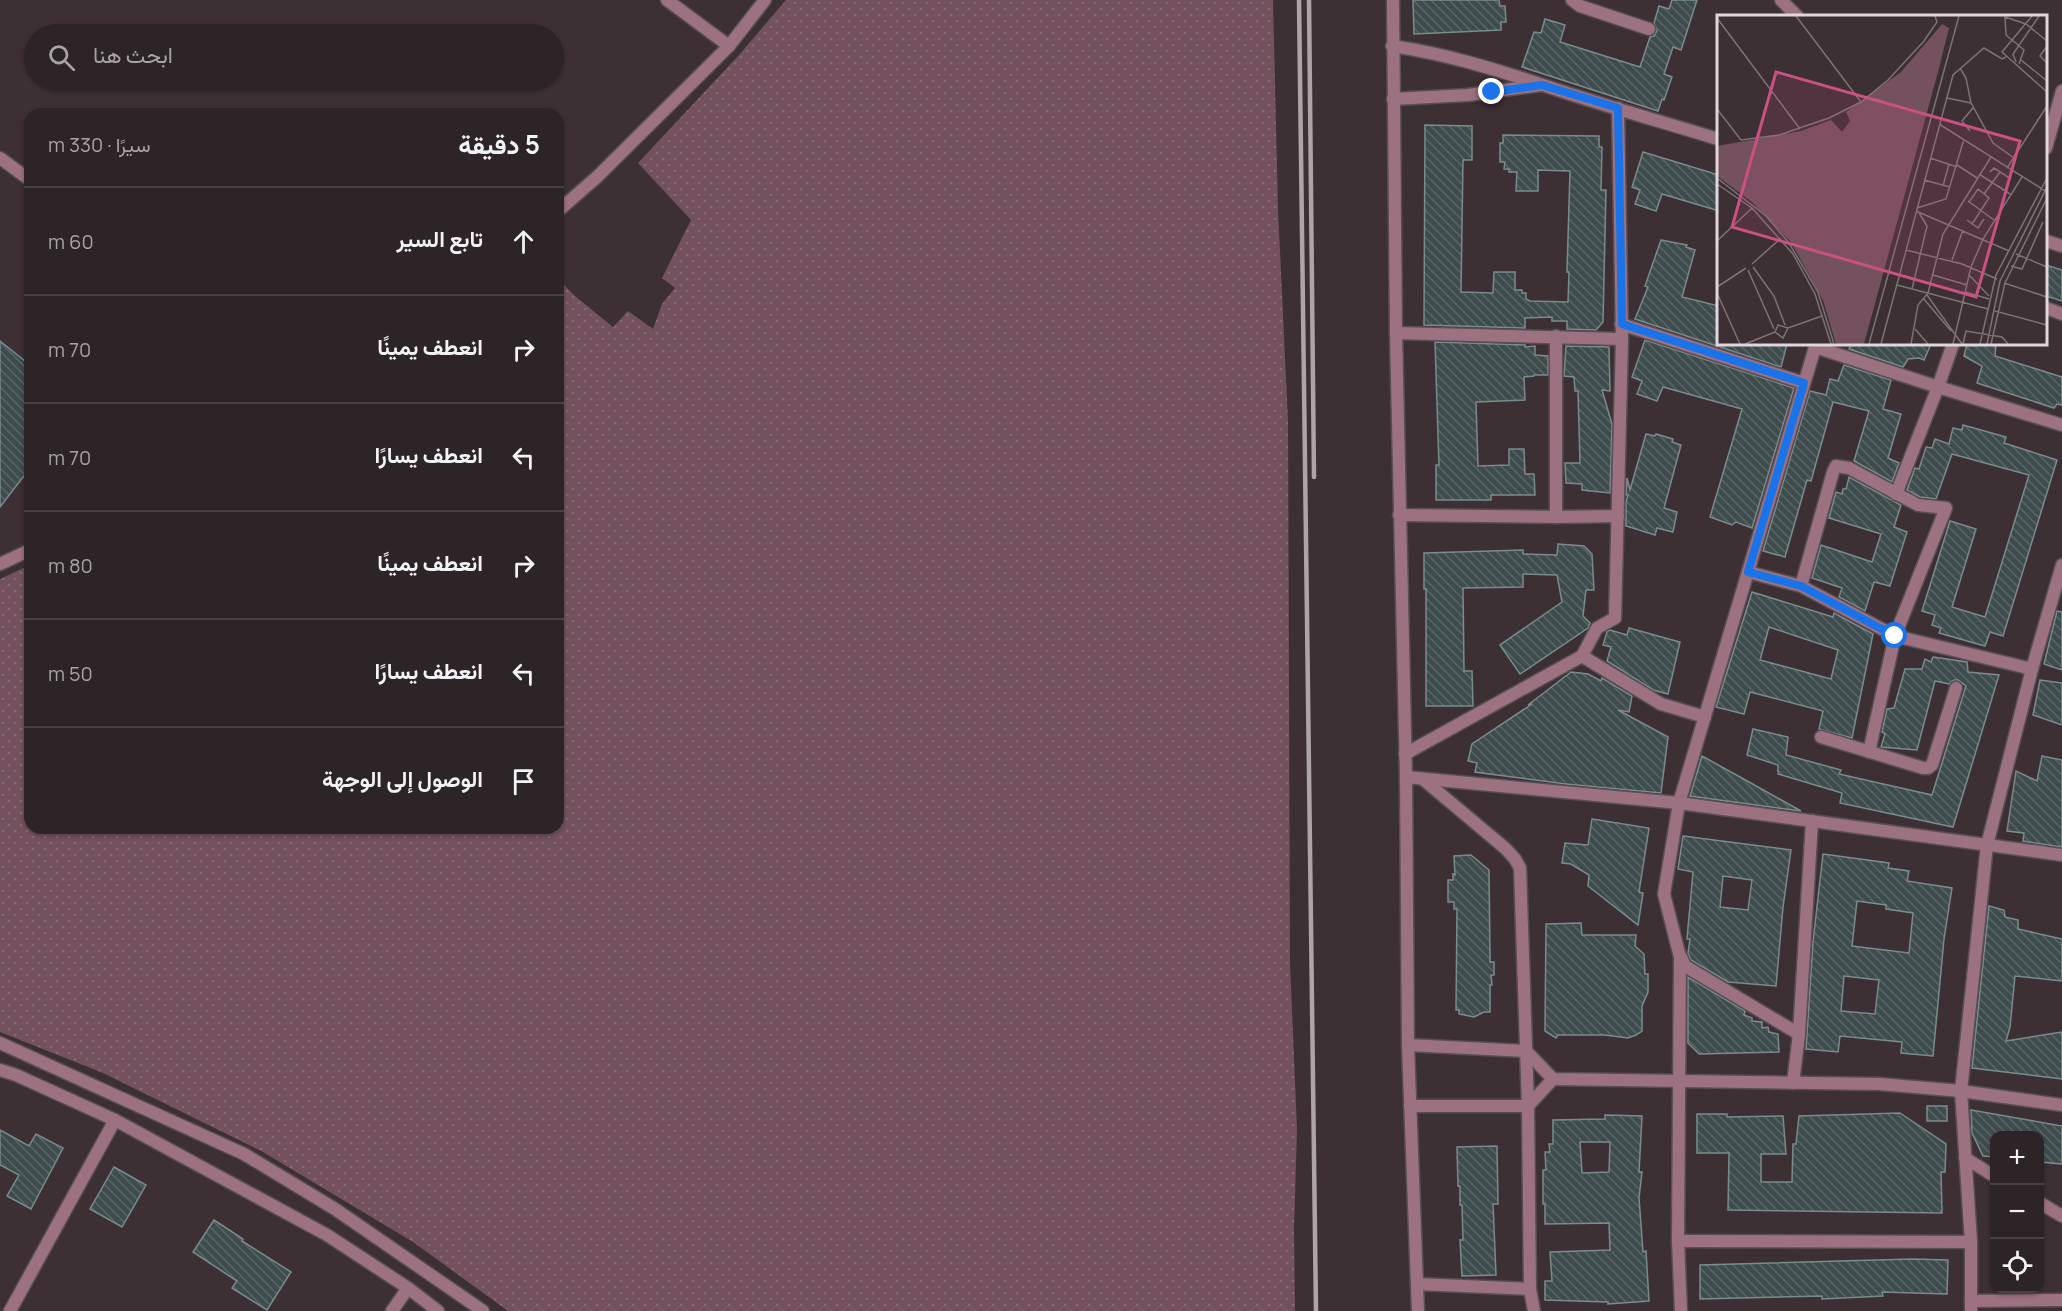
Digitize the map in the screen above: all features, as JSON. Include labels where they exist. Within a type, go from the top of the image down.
[{"type":"street","points":[[667,0],[729,46]]},
{"type":"street","points":[[564,207],[729,46],[765,0]]},
{"type":"street","points":[[1393,0],[1399,515],[1406,777],[1408,1045],[1418,1311]]},
{"type":"street","points":[[1572,0],[1580,6],[1649,29]]},
{"type":"street","points":[[1781,0],[1796,15]]},
{"type":"street","points":[[1392,45],[1468,61],[1717,138]]},
{"type":"street","points":[[1393,99],[1468,95],[1542,85]]},
{"type":"street","points":[[2047,139],[2062,91]]},
{"type":"street","points":[[1405,754],[1582,656],[1597,628],[1615,618],[1622,339],[1618,108]]},
{"type":"street","points":[[0,158],[24,176]]},
{"type":"street","points":[[2047,242],[2062,246]]},
{"type":"street","points":[[2047,309],[2062,314]]},
{"type":"street","points":[[1622,324],[1804,383]]},
{"type":"street","points":[[1396,333],[1622,339]]},
{"type":"street","points":[[1556,336],[1556,517]]},
{"type":"street","points":[[1799,1034],[1685,966],[1680,957],[1664,894],[1679,803],[1816,345],[1938,387],[2062,424]]},
{"type":"street","points":[[1896,494],[1953,345]]},
{"type":"street","points":[[1801,586],[1836,466],[1849,468],[1922,506],[1946,508],[1895,636],[1869,752]]},
{"type":"street","points":[[1399,515],[1618,516]]},
{"type":"street","points":[[0,564],[24,553]]},
{"type":"street","points":[[2062,564],[2032,669],[1988,846],[1961,1091],[1971,1242],[1971,1306],[2062,1300]]},
{"type":"street","points":[[1748,572],[1801,586],[1895,636],[2032,669]]},
{"type":"street","points":[[1582,656],[1661,704],[1705,717]]},
{"type":"street","points":[[1821,736],[1923,768],[1930,767],[1956,688]]},
{"type":"street","points":[[1406,777],[1679,803],[2062,855]]},
{"type":"street","points":[[1424,780],[1506,849],[1520,868],[1528,1107],[1530,1289],[1534,1311]]},
{"type":"street","points":[[1793,1083],[1799,1034],[1812,821]]},
{"type":"street","points":[[1680,957],[1678,1241],[1681,1311]]},
{"type":"street","points":[[0,1042],[244,1154],[335,1209],[483,1311]]},
{"type":"street","points":[[1408,1045],[1526,1051],[1553,1079],[1880,1084],[1961,1091],[2062,1106]]},
{"type":"street","points":[[0,1070],[115,1120],[327,1235],[408,1288],[438,1311]]},
{"type":"street","points":[[1410,1106],[1528,1107],[1553,1079]]},
{"type":"street","points":[[10,1311],[115,1120]]},
{"type":"street","points":[[1965,1158],[1990,1173]]},
{"type":"street","points":[[2044,1205],[2062,1216]]},
{"type":"street","points":[[1678,1241],[1971,1242]]},
{"type":"street","points":[[1417,1284],[1530,1289]]},
{"type":"street","points":[[392,1311],[408,1288]]},
{"type":"shaded area","points":[[786,0],[1273,0],[1278,209],[1288,420],[1290,962],[1297,1129],[1294,1230],[1295,1311],[508,1311],[413,1242],[263,1152],[103,1073],[0,1032],[0,579],[24,568],[24,834],[564,834],[564,285],[613,327],[628,311],[653,329],[662,304],[675,288],[662,278],[691,220],[638,163],[739,55]]},
{"type":"building","points":[[1413,0],[1499,0],[1500,6],[1505,6],[1506,22],[1501,22],[1501,30],[1414,34]]},
{"type":"building","points":[[1672,0],[1697,0],[1681,50],[1673,47],[1664,74],[1672,77],[1658,111],[1522,67],[1534,32],[1541,33],[1545,19],[1565,25],[1560,42],[1640,67],[1650,37],[1654,36],[1657,31],[1654,23],[1659,6],[1669,9]]},
{"type":"building","points":[[1425,125],[1472,126],[1472,160],[1463,160],[1461,292],[1493,293],[1494,272],[1515,272],[1515,290],[1522,290],[1522,293],[1526,293],[1526,299],[1530,301],[1568,302],[1570,171],[1538,170],[1538,191],[1516,191],[1517,172],[1509,172],[1509,169],[1504,169],[1505,162],[1500,162],[1500,143],[1503,143],[1503,135],[1599,136],[1599,147],[1602,147],[1601,190],[1606,190],[1603,322],[1596,330],[1567,329],[1567,321],[1552,321],[1552,317],[1525,318],[1525,328],[1424,325]]},
{"type":"building","points":[[1643,152],[1717,174],[1717,210],[1662,194],[1656,211],[1635,204],[1640,190],[1632,187]]},
{"type":"building","points":[[1661,240],[1687,245],[1686,247],[1695,250],[1682,297],[1717,306],[1717,345],[1787,345],[1781,367],[1635,319],[1648,287],[1645,286]]},
{"type":"building","points":[[2047,265],[2062,270],[2062,301],[2047,296]]},
{"type":"building","points":[[1645,340],[1794,388],[1752,528],[1736,522],[1732,525],[1710,517],[1742,409],[1663,387],[1657,401],[1637,394],[1642,381],[1632,377]]},
{"type":"building","points":[[0,341],[24,360],[24,476],[0,507]]},
{"type":"building","points":[[1435,342],[1535,346],[1535,355],[1548,356],[1548,375],[1524,377],[1525,400],[1476,402],[1478,466],[1509,465],[1509,449],[1524,449],[1525,474],[1534,474],[1535,495],[1491,495],[1491,500],[1436,500],[1436,465],[1439,465]]},
{"type":"building","points":[[1851,345],[1931,345],[1924,360],[1908,359],[1903,367],[1849,349]]},
{"type":"building","points":[[1967,345],[1996,345],[1995,356],[2062,377],[2062,405],[2057,404],[2054,408],[1977,383],[1982,366],[1964,356]]},
{"type":"building","points":[[1566,346],[1609,347],[1610,391],[1602,390],[1612,424],[1610,493],[1582,490],[1582,484],[1566,483],[1565,463],[1580,463],[1578,391],[1575,391],[1574,377],[1564,376]]},
{"type":"building","points":[[1844,365],[1891,380],[1883,409],[1901,414],[1888,458],[1899,463],[1892,482],[1854,461],[1869,411],[1833,402],[1811,481],[1807,480],[1785,557],[1763,551],[1810,391],[1826,395],[1830,379],[1838,381]]},
{"type":"building","points":[[1963,425],[2006,437],[2004,443],[2057,460],[2003,636],[1990,632],[1985,646],[1939,633],[1941,628],[1932,625],[1935,615],[1922,611],[1950,521],[1976,529],[1952,607],[1985,617],[2029,475],[1952,454],[1936,499],[1920,497],[1907,490],[1915,468],[1919,469],[1926,447],[1932,448],[1935,439],[1949,444],[1953,428],[1962,430]]},
{"type":"building","points":[[1646,434],[1655,436],[1656,434],[1673,439],[1672,442],[1681,445],[1664,508],[1677,512],[1673,532],[1657,528],[1655,535],[1626,526],[1627,478],[1630,490]]},
{"type":"building","points":[[1849,477],[1901,505],[1894,527],[1907,532],[1890,586],[1874,582],[1865,611],[1839,597],[1842,588],[1812,578],[1821,545],[1872,562],[1881,534],[1829,518],[1836,492],[1842,494]]},
{"type":"building","points":[[1558,544],[1584,546],[1592,554],[1594,590],[1586,590],[1583,616],[1590,623],[1588,628],[1520,674],[1500,645],[1562,602],[1557,575],[1523,574],[1523,587],[1463,588],[1464,671],[1472,671],[1473,706],[1426,706],[1424,553],[1523,550],[1523,554],[1557,555]]},
{"type":"building","points":[[1752,592],[1833,617],[1834,613],[1873,634],[1852,738],[1819,729],[1823,711],[1750,692],[1744,714],[1716,707]],"holes":[[[1769,627],[1838,650],[1831,679],[1760,660]]]},
{"type":"building","points":[[2057,611],[2062,612],[2062,670],[2044,664]]},
{"type":"building","points":[[1629,628],[1680,642],[1668,694],[1653,690],[1607,661],[1611,647],[1603,645],[1607,632],[1610,630],[1627,635]]},
{"type":"building","points":[[1933,657],[1967,662],[1968,672],[1999,675],[1953,827],[1840,803],[1842,793],[1778,774],[1778,765],[1747,755],[1753,729],[1788,737],[1786,755],[1841,770],[1839,774],[1932,795],[1966,686],[1958,680],[1949,684],[1935,681],[1917,750],[1881,747],[1885,734],[1882,732],[1887,709],[1894,708],[1905,669],[1922,669],[1925,659],[1931,662]]},
{"type":"building","points":[[1571,672],[1588,674],[1601,681],[1602,678],[1632,696],[1629,712],[1618,710],[1668,737],[1661,793],[1475,772],[1477,763],[1468,761],[1472,744],[1532,704],[1528,705]]},
{"type":"building","points":[[2040,680],[2062,683],[2062,725],[2033,715]]},
{"type":"building","points":[[1702,756],[1749,782],[1801,811],[1690,796]]},
{"type":"building","points":[[2042,756],[2062,760],[2062,847],[2023,841],[2024,833],[2007,831],[2016,771],[2037,781]]},
{"type":"building","points":[[1592,819],[1649,828],[1639,892],[1643,893],[1638,925],[1588,886],[1589,875],[1571,864],[1562,863],[1565,843],[1588,845]]},
{"type":"building","points":[[1683,836],[1791,850],[1776,986],[1728,982],[1691,960],[1688,953],[1690,939],[1687,939],[1693,872],[1678,869]],"holes":[[[1723,876],[1752,880],[1748,910],[1720,907]]]},
{"type":"building","points":[[1823,854],[1889,863],[1888,868],[1909,871],[1907,881],[1952,888],[1944,939],[1933,1056],[1901,1053],[1902,1042],[1840,1036],[1838,1052],[1806,1049],[1813,942]],"holes":[[[1857,901],[1886,905],[1886,909],[1913,913],[1909,953],[1852,946]],[[1844,976],[1879,980],[1875,1014],[1841,1011]]]},
{"type":"building","points":[[1471,855],[1489,870],[1490,962],[1494,962],[1494,975],[1491,975],[1492,985],[1490,985],[1490,1012],[1474,1017],[1459,1014],[1459,1010],[1456,1010],[1457,909],[1454,909],[1454,902],[1448,902],[1448,880],[1453,880],[1453,874],[1455,875],[1454,856]]},
{"type":"building","points":[[1989,906],[2004,910],[2005,917],[2018,920],[2018,929],[2062,939],[2062,981],[2015,976],[2010,1027],[2006,1041],[2062,1032],[2062,1079],[1972,1068]]},
{"type":"building","points":[[1581,923],[1582,935],[1636,935],[1635,946],[1644,954],[1645,974],[1648,974],[1648,992],[1642,1006],[1642,1031],[1636,1035],[1628,1038],[1605,1035],[1558,1035],[1556,1038],[1545,1031],[1546,924]]},
{"type":"building","points":[[1688,977],[1745,1011],[1744,1015],[1752,1018],[1752,1021],[1762,1022],[1762,1028],[1768,1027],[1769,1032],[1778,1034],[1779,1052],[1699,1054],[1688,1043]]},
{"type":"building","points":[[1927,1106],[1947,1106],[1947,1121],[1927,1121]]},
{"type":"building","points":[[1971,1110],[2062,1126],[2062,1164],[2044,1162],[2044,1131],[1990,1131],[1990,1157],[1983,1156],[1972,1133]]},
{"type":"building","points":[[1900,1113],[1946,1144],[1945,1172],[1941,1172],[1942,1213],[1728,1210],[1729,1153],[1697,1153],[1697,1114],[1727,1114],[1727,1117],[1783,1116],[1786,1154],[1761,1154],[1761,1182],[1792,1182],[1793,1144],[1796,1144],[1799,1116]]},
{"type":"building","points":[[1605,1115],[1642,1116],[1639,1172],[1642,1172],[1639,1198],[1643,1252],[1646,1251],[1649,1301],[1608,1304],[1608,1302],[1545,1300],[1545,1281],[1552,1281],[1550,1252],[1610,1250],[1609,1223],[1545,1224],[1543,1170],[1546,1170],[1545,1152],[1550,1152],[1549,1144],[1553,1144],[1553,1120],[1605,1119]],"holes":[[[1580,1142],[1610,1142],[1609,1172],[1582,1173]]]},
{"type":"building","points":[[0,1130],[29,1146],[36,1134],[63,1148],[31,1209],[7,1196],[19,1175],[0,1165]]},
{"type":"building","points":[[1497,1146],[1498,1204],[1493,1204],[1496,1275],[1462,1276],[1460,1240],[1463,1240],[1462,1205],[1460,1205],[1460,1186],[1458,1186],[1457,1147]]},
{"type":"building","points":[[114,1167],[146,1185],[122,1227],[90,1209]]},
{"type":"building","points":[[214,1220],[291,1272],[267,1310],[232,1288],[237,1281],[193,1252]]},
{"type":"building","points":[[1948,1260],[1947,1294],[1882,1292],[1883,1296],[1822,1299],[1822,1296],[1700,1299],[1700,1265]]},
{"type":"railway","points":[[1299,0],[1316,1311]]},
{"type":"railway","points":[[1309,0],[1314,477]]},
{"type":"route","points":[[1492,92],[1542,85],[1618,108],[1622,324],[1804,383],[1748,572],[1801,586],[1895,636]]}]
